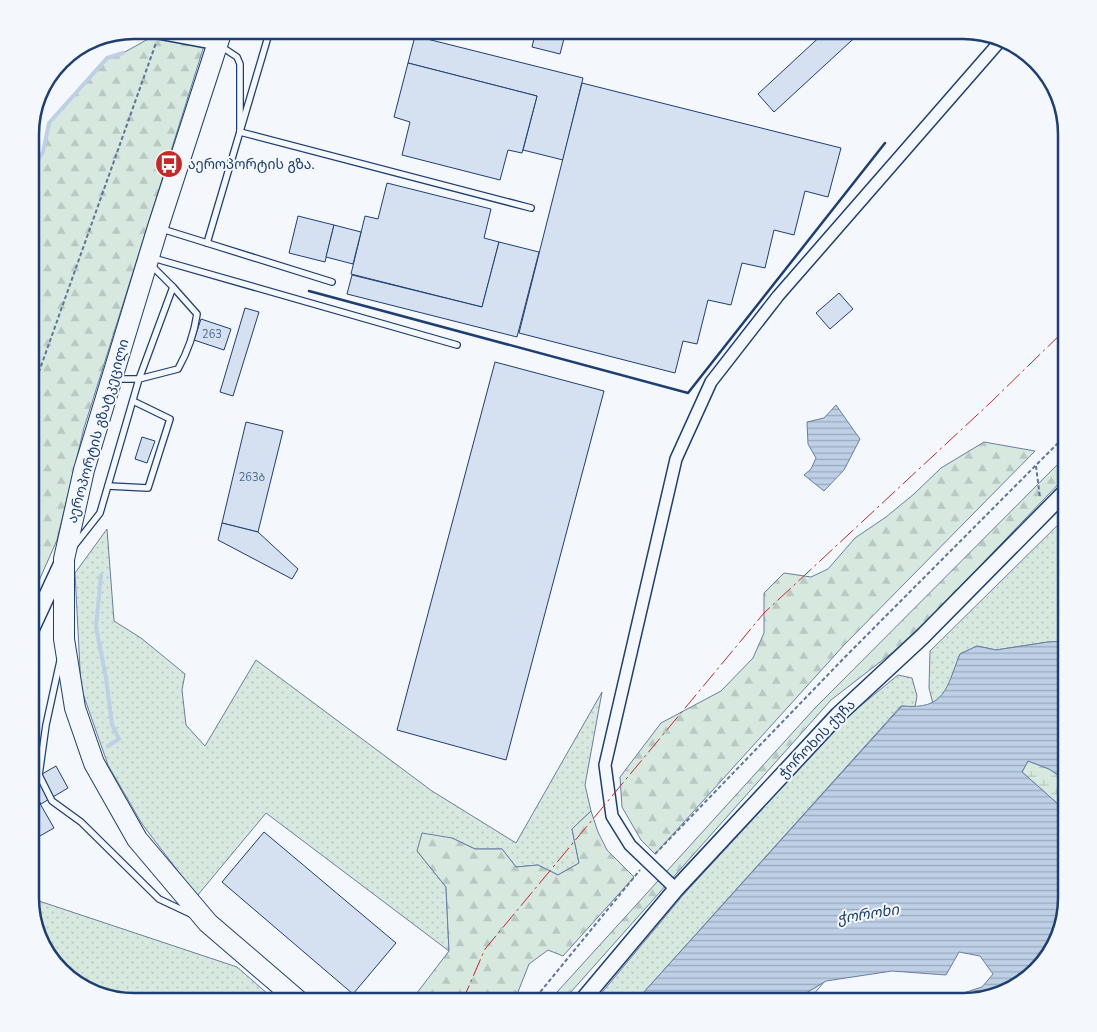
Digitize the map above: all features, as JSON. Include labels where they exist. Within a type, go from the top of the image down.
[{"type":"highway","name":"აეროპორტის გზატკეცილი","points":[[219,39],[158,227],[84,470],[64,559],[64,639],[75,708],[94,763],[137,839],[208,923],[290,993]]},
{"type":"street","points":[[676,889],[630,845],[612,816],[605,765],[676,459],[712,382],[778,296],[997,45]]},
{"type":"street","name":"ჭოროხის ქუჩა","points":[[589,993],[676,889],[838,715],[922,637],[1058,499]]},
{"type":"street","points":[[39,613],[64,559]]},
{"type":"lane","points":[[222,39],[237,57],[240,64],[240,132]]},
{"type":"lane","points":[[207,243],[267,39]]},
{"type":"lane","points":[[240,132],[531,208]]},
{"type":"lane","points":[[158,227],[332,282]]},
{"type":"lane","points":[[112,379],[139,379],[178,369],[188,351],[194,334],[197,314],[148,259]]},
{"type":"lane","points":[[148,259],[458,345]]},
{"type":"lane","points":[[64,559],[100,513],[139,379],[173,287]]},
{"type":"lane","points":[[108,486],[148,488],[170,419],[133,401]]},
{"type":"lane","points":[[64,639],[46,725],[39,775],[52,802],[81,822],[158,899],[208,923]]},
{"type":"path","points":[[39,372],[157,39]]},
{"type":"path","points":[[539,993],[648,861],[846,656],[1058,443]]},
{"type":"path","points":[[1036,466],[1042,516]]},
{"type":"green space","points":[[148,39],[206,39],[84,428],[57,540],[39,581],[39,158],[43,152],[49,123],[107,58],[123,53]]},
{"type":"green space","points":[[984,442],[1035,451],[845,644],[655,854],[641,840],[622,807],[620,777],[661,723],[721,691],[753,658],[764,633],[764,593],[784,573],[811,577],[828,569],[855,538],[886,517],[941,468]]},
{"type":"green space","points":[[1058,464],[1058,484],[939,609],[893,652],[831,700],[570,993],[556,993],[815,708]]},
{"type":"green space","points":[[1058,525],[1058,641],[996,650],[977,646],[960,654],[947,690],[933,704],[929,688],[930,651]]},
{"type":"green space","points":[[107,529],[114,621],[141,638],[185,674],[182,690],[186,725],[205,746],[256,660],[432,791],[516,843],[602,692],[585,785],[591,811],[572,829],[579,863],[558,875],[538,865],[516,867],[502,849],[475,849],[452,838],[417,851],[446,887],[449,951],[266,813],[197,896],[142,824],[108,765],[81,688],[75,573]]},
{"type":"green space","points":[[898,675],[912,678],[917,696],[915,707],[901,706],[643,993],[602,993],[684,894],[847,717]]},
{"type":"green space","points":[[1028,761],[1049,769],[1058,775],[1058,804],[1022,772]]},
{"type":"green space","points":[[591,811],[607,850],[634,877],[563,956],[548,950],[529,964],[518,993],[417,993],[449,951],[446,887],[417,851],[422,833],[452,838],[475,849],[502,849],[516,867],[538,865],[558,875],[579,863],[572,829]]},
{"type":"green space","points":[[39,901],[237,967],[267,993],[134,993],[109,990],[76,974],[58,956],[42,923]]},
{"type":"green space","points":[[825,981],[815,993],[806,993]]},
{"type":"water","points":[[836,405],[860,439],[844,470],[824,491],[804,475],[811,469],[816,458],[808,444],[807,422],[824,418]]},
{"type":"water","name":"ჭოროხი","points":[[1058,641],[1058,775],[1049,769],[1028,761],[1022,772],[1058,804],[1058,898],[1055,923],[1051,934],[1039,956],[1021,974],[988,990],[963,993],[982,987],[993,974],[980,956],[959,952],[946,975],[892,971],[826,981],[806,993],[643,993],[902,706],[928,704],[942,694],[960,654],[977,646],[996,650]]},
{"type":"building","points":[[414,39],[427,39],[583,78],[563,160],[523,150],[537,96],[408,63]]},
{"type":"building","points":[[534,39],[564,39],[560,54],[532,47]]},
{"type":"building","points":[[817,39],[853,39],[774,112],[758,94]]},
{"type":"building","points":[[408,63],[537,96],[522,153],[508,150],[500,180],[402,155],[410,122],[394,117]]},
{"type":"building","points":[[582,83],[841,148],[828,197],[805,191],[794,235],[774,230],[765,268],[742,263],[731,305],[708,300],[697,344],[683,341],[675,373],[519,333]]},
{"type":"building","points":[[387,183],[491,209],[484,238],[499,242],[482,307],[351,274],[365,216],[378,219]]},
{"type":"building","points":[[298,216],[334,225],[325,262],[289,253]]},
{"type":"building","points":[[334,225],[361,232],[353,264],[326,257]]},
{"type":"building","points":[[499,242],[539,252],[517,337],[347,294],[352,275],[482,307]]},
{"type":"building","points":[[839,293],[853,309],[830,329],[816,313]]},
{"type":"building","points":[[245,308],[259,312],[233,396],[220,392]]},
{"type":"building","points":[[201,319],[231,329],[224,350],[194,340]]},
{"type":"building","points":[[495,362],[604,391],[506,760],[397,730]]},
{"type":"building","points":[[246,422],[283,431],[258,532],[222,523]]},
{"type":"building","points":[[142,437],[155,441],[147,463],[135,459]]},
{"type":"building","points":[[222,523],[258,532],[298,569],[292,579],[218,540]]},
{"type":"building","points":[[56,766],[68,788],[41,804],[39,801],[39,776]]},
{"type":"building","points":[[39,802],[54,828],[39,836]]},
{"type":"building","points":[[264,832],[396,943],[354,993],[352,993],[222,882]]},
{"type":"waterway","points":[[39,158],[43,152],[49,123],[107,58],[123,53]]},
{"type":"waterway","points":[[101,575],[96,627],[106,678],[112,725],[119,739],[108,746]]},
{"type":"wall","points":[[309,291],[688,393],[885,143]]},
{"type":"power","points":[[466,993],[485,949],[764,613],[990,403],[1058,337]]},
{"type":"place","name":"აეროპორტის გზა.","points":[[169,164]]}]
